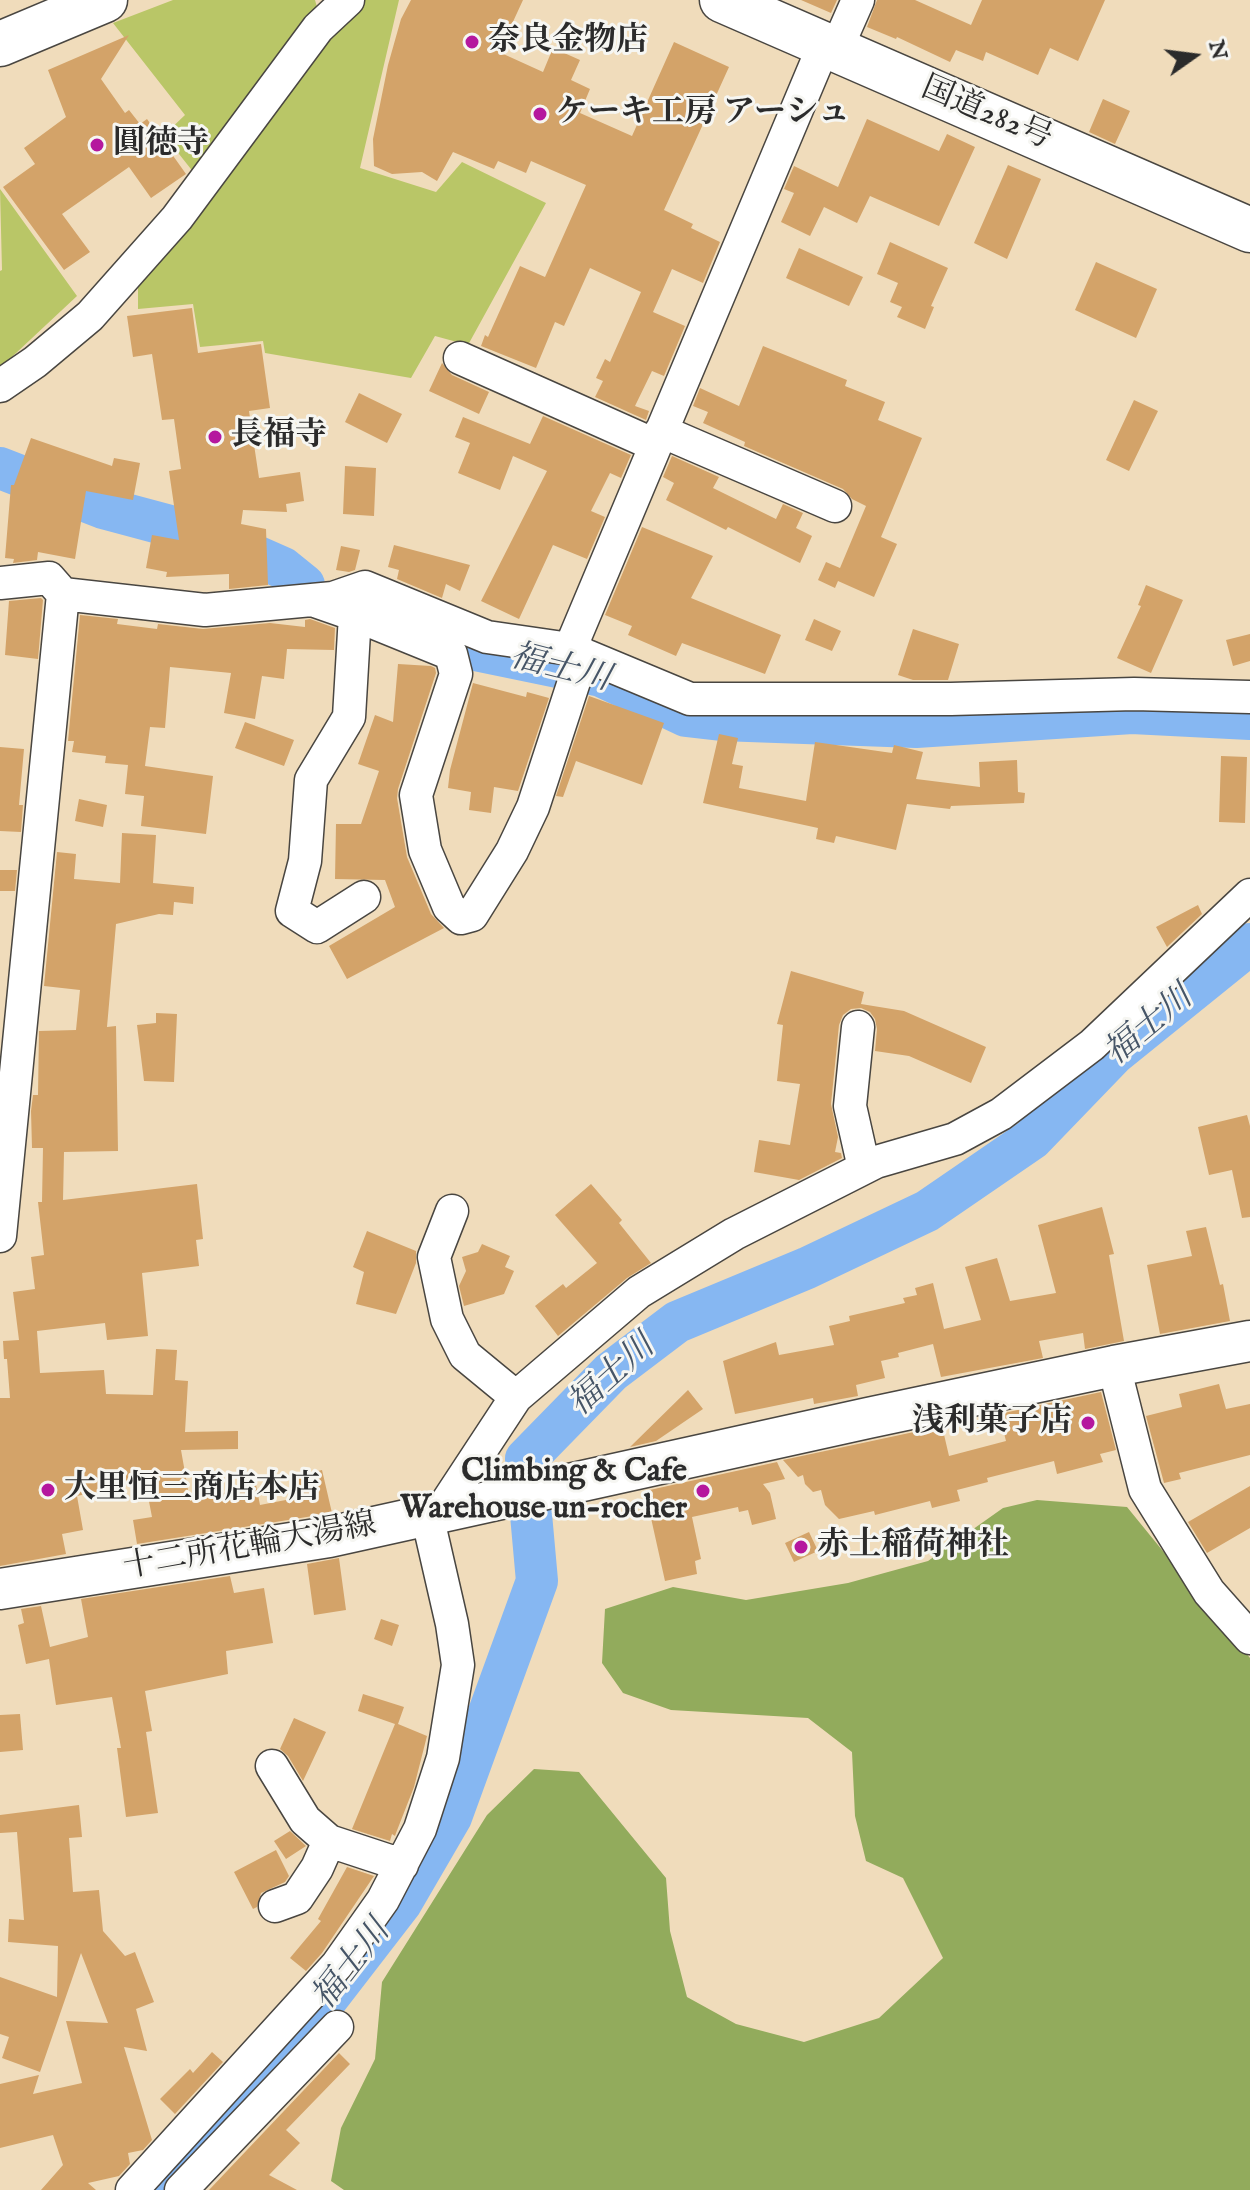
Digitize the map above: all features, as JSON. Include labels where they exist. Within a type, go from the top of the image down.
[{"type":"highway","points":[[0,44],[105,0]]},
{"type":"highway","name":"国道282号","points":[[722,0],[1250,230]]},
{"type":"main road","name":"十二所花輪大湯線","points":[[0,1589],[329,1537],[596,1476],[1114,1366],[1250,1341]]},
{"type":"street","points":[[0,386],[35,362],[90,316],[177,218],[318,28],[348,0]]},
{"type":"street","points":[[309,599],[451,654],[456,674],[416,795],[425,850],[449,907],[461,918],[472,915],[512,851],[533,807],[576,662],[658,438],[830,48],[858,0]]},
{"type":"street","points":[[460,358],[835,506]]},
{"type":"street","points":[[0,583],[49,578],[63,594],[205,610],[333,598],[365,587],[487,637],[690,699],[951,699],[1134,694],[1250,697]]},
{"type":"street","points":[[0,1236],[63,594]]},
{"type":"street","points":[[355,615],[349,717],[311,780],[305,861],[292,911],[317,927],[364,897]]},
{"type":"street","points":[[132,2190],[337,1965],[383,1900],[420,1829],[443,1758],[458,1665],[434,1513],[516,1397],[639,1292],[734,1234],[876,1162],[955,1139],[1001,1114],[1092,1045],[1250,895]]},
{"type":"street","points":[[858,1027],[850,1106],[864,1168]]},
{"type":"street","points":[[452,1211],[434,1257],[447,1319],[465,1355],[516,1397]]},
{"type":"street","points":[[1114,1366],[1145,1489],[1209,1592],[1250,1638]]},
{"type":"street","points":[[272,1766],[305,1820],[329,1841],[402,1865]]},
{"type":"street","points":[[275,1906],[297,1898],[317,1868],[329,1841]]},
{"type":"street","points":[[181,2190],[337,2027]]},
{"type":"green space","points":[[173,0],[315,0],[320,18],[198,178],[164,135],[185,115],[113,23]]},
{"type":"green space","points":[[365,0],[399,0],[360,168],[436,192],[462,162],[546,203],[468,345],[435,336],[411,378],[265,353],[263,341],[200,347],[193,304],[138,309],[138,279],[308,65]]},
{"type":"green space","points":[[0,189],[77,296],[0,368],[2,270]]},
{"type":"green space","points":[[1037,1500],[1127,1507],[1250,1658],[1250,2190],[344,2190],[331,2181],[341,2128],[375,2059],[382,1982],[487,1815],[534,1769],[579,1772],[666,1878],[670,1931],[687,1997],[736,2024],[804,2042],[879,2018],[943,1958],[903,1878],[866,1861],[855,1816],[852,1752],[808,1718],[671,1710],[623,1693],[602,1663],[605,1609],[673,1587],[746,1600],[848,1583],[928,1561],[1003,1508]]},
{"type":"building","points":[[411,0],[523,0],[499,52],[543,72],[553,48],[580,60],[571,80],[590,89],[580,113],[632,136],[674,42],[729,67],[664,210],[720,242],[703,283],[672,269],[653,312],[685,326],[664,376],[652,371],[635,406],[649,411],[646,420],[595,397],[603,381],[596,378],[605,359],[610,362],[641,292],[590,268],[564,326],[555,322],[536,368],[481,346],[520,266],[545,277],[586,185],[531,161],[526,173],[498,161],[494,169],[453,152],[437,181],[422,172],[392,174],[374,166],[373,139],[388,65],[401,19]]},
{"type":"building","points":[[801,0],[837,0],[831,13]]},
{"type":"building","points":[[877,0],[915,0],[971,25],[982,0],[1105,0],[1078,61],[1050,48],[1038,75],[986,52],[983,61],[956,50],[950,62],[897,37],[867,27]]},
{"type":"building","points":[[129,35],[101,79],[125,113],[129,110],[140,124],[147,119],[186,174],[151,198],[129,167],[62,214],[90,252],[64,270],[3,187],[35,164],[24,148],[66,117],[48,70]]},
{"type":"building","points":[[1103,99],[1130,111],[1115,144],[1089,132]]},
{"type":"building","points":[[867,119],[939,151],[947,134],[975,147],[939,226],[870,196],[857,223],[824,207],[810,236],[781,222],[794,193],[784,189],[794,166],[838,187]]},
{"type":"building","points":[[1008,165],[1041,179],[1007,259],[974,243]]},
{"type":"building","points":[[890,242],[948,268],[931,306],[934,307],[925,329],[897,317],[902,307],[890,302],[898,283],[877,274]]},
{"type":"building","points":[[799,248],[863,277],[849,306],[786,278]]},
{"type":"building","points":[[1096,262],[1157,289],[1136,338],[1075,310]]},
{"type":"building","name":"長福寺","points":[[192,308],[198,353],[261,344],[270,408],[249,411],[259,478],[300,472],[304,501],[286,504],[287,512],[243,510],[241,524],[266,529],[268,585],[229,589],[229,574],[166,577],[167,572],[146,568],[152,535],[179,540],[169,471],[181,469],[174,419],[162,420],[152,354],[133,357],[127,316]]},
{"type":"building","points":[[763,346],[847,380],[845,386],[885,402],[878,420],[922,438],[881,537],[897,544],[874,597],[838,581],[835,588],[818,580],[826,562],[840,568],[866,506],[852,499],[843,489],[744,446],[745,442],[703,423],[708,412],[693,406],[700,388],[739,406]]},
{"type":"building","points":[[442,363],[452,375],[489,392],[479,414],[429,391]]},
{"type":"building","points":[[359,393],[402,414],[387,443],[345,422]]},
{"type":"building","points":[[1134,400],[1158,411],[1129,471],[1106,460]]},
{"type":"building","points":[[543,416],[631,455],[621,478],[610,473],[591,511],[605,517],[587,559],[553,545],[519,619],[481,601],[547,471],[513,456],[500,490],[458,473],[470,443],[455,437],[463,417],[530,444]]},
{"type":"building","points":[[31,438],[112,466],[114,458],[140,463],[133,500],[86,491],[75,559],[38,552],[37,560],[13,563],[14,559],[5,558],[11,485],[14,485]]},
{"type":"building","points":[[672,456],[719,477],[713,488],[776,519],[783,504],[803,513],[796,528],[812,536],[800,563],[666,500],[674,483],[663,477]]},
{"type":"building","points":[[345,466],[376,468],[374,516],[343,514]]},
{"type":"building","points":[[642,527],[713,556],[691,598],[781,635],[765,674],[682,643],[676,656],[628,635],[632,626],[605,615]]},
{"type":"building","points":[[394,545],[470,565],[460,591],[446,584],[442,598],[397,579],[399,570],[388,567]]},
{"type":"building","points":[[341,546],[360,550],[355,570],[336,570]]},
{"type":"building","points":[[1146,585],[1183,600],[1151,673],[1117,658],[1141,606],[1138,605]]},
{"type":"building","points":[[41,598],[38,659],[5,655],[9,601]]},
{"type":"building","points":[[80,615],[118,619],[117,624],[157,629],[158,624],[203,629],[270,623],[305,627],[305,620],[310,619],[335,628],[334,650],[287,649],[284,679],[262,676],[255,719],[224,713],[231,673],[170,667],[165,728],[150,727],[145,766],[213,776],[206,834],[141,826],[144,796],[125,794],[128,765],[105,763],[106,756],[72,752],[74,741],[68,741]]},
{"type":"building","points":[[814,619],[841,631],[832,651],[805,640]]},
{"type":"building","points":[[913,629],[959,644],[948,680],[913,680],[898,675]]},
{"type":"building","points":[[1250,634],[1250,661],[1233,666],[1226,640]]},
{"type":"building","points":[[398,664],[431,666],[436,673],[397,798],[407,857],[431,914],[444,928],[347,979],[329,946],[395,907],[385,880],[335,879],[336,824],[361,824],[379,771],[358,764],[375,715],[393,722]]},
{"type":"building","points":[[473,683],[526,697],[527,692],[549,698],[518,791],[494,787],[491,813],[469,810],[471,792],[448,788]]},
{"type":"building","points":[[589,696],[664,723],[642,785],[576,761],[563,797],[556,796]]},
{"type":"building","points":[[245,722],[294,740],[284,766],[235,748]]},
{"type":"building","points":[[719,734],[738,738],[732,764],[743,766],[739,788],[806,801],[815,742],[892,753],[894,745],[923,752],[916,779],[980,787],[979,762],[1017,760],[1018,792],[1025,793],[1024,803],[951,806],[950,809],[907,804],[896,850],[836,836],[834,843],[816,839],[818,828],[703,803]]},
{"type":"building","points":[[0,747],[24,749],[19,805],[23,805],[21,832],[0,831]]},
{"type":"building","points":[[1221,756],[1247,757],[1245,823],[1219,822]]},
{"type":"building","points":[[79,799],[107,805],[103,827],[75,821]]},
{"type":"building","points":[[122,833],[156,835],[153,883],[194,887],[193,904],[174,902],[173,915],[159,914],[116,924],[107,1027],[116,1026],[118,1151],[64,1152],[63,1200],[197,1184],[203,1239],[196,1240],[199,1266],[142,1273],[148,1336],[107,1340],[105,1323],[37,1331],[40,1373],[104,1370],[106,1394],[153,1395],[156,1349],[177,1350],[175,1380],[188,1381],[185,1432],[238,1431],[238,1449],[181,1450],[190,1501],[256,1485],[260,1505],[296,1498],[291,1478],[322,1470],[332,1513],[137,1544],[133,1520],[152,1517],[145,1481],[77,1496],[83,1530],[62,1534],[66,1554],[0,1566],[0,1398],[10,1398],[3,1341],[19,1340],[13,1292],[35,1289],[31,1257],[44,1255],[38,1202],[42,1202],[43,1148],[32,1148],[31,1111],[33,1095],[38,1095],[39,1031],[76,1030],[80,990],[44,986],[57,852],[76,854],[74,879],[120,883]]},
{"type":"building","points":[[0,870],[17,870],[15,891],[0,891]]},
{"type":"building","points":[[1198,905],[1202,914],[1167,947],[1156,927]]},
{"type":"building","points":[[791,971],[864,992],[861,1004],[904,1011],[986,1047],[971,1083],[909,1056],[875,1051],[875,1019],[870,1012],[861,1008],[851,1009],[843,1015],[839,1025],[831,1104],[838,1137],[835,1152],[841,1153],[842,1158],[799,1180],[754,1172],[759,1140],[790,1145],[800,1084],[777,1081],[783,1025],[777,1024]]},
{"type":"building","points":[[156,1013],[177,1014],[174,1082],[144,1081],[137,1025],[156,1023]]},
{"type":"building","points":[[1247,1115],[1250,1126],[1250,1217],[1242,1218],[1232,1170],[1209,1175],[1198,1127]]},
{"type":"building","points":[[591,1184],[622,1220],[619,1223],[651,1263],[627,1278],[558,1336],[535,1306],[563,1284],[566,1288],[597,1263],[555,1215]]},
{"type":"building","points":[[1102,1207],[1114,1254],[1109,1255],[1124,1341],[1085,1349],[1083,1333],[1039,1341],[1043,1358],[941,1377],[933,1344],[881,1361],[885,1378],[856,1385],[858,1396],[814,1404],[813,1398],[735,1414],[723,1361],[776,1342],[779,1355],[834,1345],[829,1326],[850,1321],[849,1316],[905,1303],[903,1298],[917,1295],[915,1288],[933,1283],[944,1329],[981,1320],[965,1267],[997,1258],[1010,1301],[1056,1293],[1038,1225]]},
{"type":"building","points":[[1206,1227],[1230,1321],[1160,1334],[1147,1265],[1192,1256],[1186,1231]]},
{"type":"building","points":[[367,1231],[416,1251],[416,1263],[396,1314],[356,1304],[364,1272],[353,1267]]},
{"type":"building","points":[[482,1244],[510,1256],[505,1267],[514,1271],[504,1294],[464,1306],[459,1286],[466,1271],[462,1257],[478,1252]]},
{"type":"building","points":[[1219,1384],[1226,1409],[1250,1404],[1250,1455],[1179,1473],[1181,1479],[1164,1483],[1146,1416],[1182,1407],[1179,1394]]},
{"type":"building","points":[[688,1390],[703,1409],[656,1441],[630,1447]]},
{"type":"building","points":[[1101,1392],[1116,1450],[1100,1454],[1103,1462],[1057,1474],[1054,1461],[987,1478],[988,1482],[957,1490],[960,1501],[932,1508],[930,1501],[875,1515],[874,1511],[839,1519],[825,1505],[821,1490],[813,1492],[805,1484],[803,1475],[798,1477],[783,1460],[942,1426],[949,1456],[1006,1441],[999,1414]]},
{"type":"building","points":[[777,1462],[785,1479],[763,1484],[770,1493],[776,1519],[752,1525],[748,1510],[739,1512],[738,1507],[692,1517],[701,1559],[695,1561],[697,1574],[665,1581],[645,1491]]},
{"type":"building","points":[[1250,1486],[1250,1528],[1207,1553],[1188,1522]]},
{"type":"building","name":"赤土稲荷神社","points":[[809,1532],[818,1551],[794,1562],[785,1543]]},
{"type":"building","points":[[339,1558],[346,1610],[314,1615],[307,1564]]},
{"type":"building","points":[[230,1576],[234,1593],[264,1588],[273,1643],[226,1651],[228,1674],[145,1691],[152,1731],[146,1732],[158,1813],[126,1817],[117,1748],[121,1748],[112,1697],[56,1705],[49,1659],[26,1664],[18,1625],[24,1623],[21,1609],[41,1606],[50,1647],[88,1637],[81,1599]]},
{"type":"building","points":[[381,1619],[399,1625],[392,1646],[374,1639]]},
{"type":"building","points":[[363,1694],[404,1707],[398,1724],[427,1736],[414,1787],[395,1836],[392,1834],[390,1841],[352,1829],[395,1724],[358,1711]]},
{"type":"building","points":[[20,1714],[23,1750],[0,1752],[0,1715]]},
{"type":"building","points":[[294,1718],[326,1732],[303,1781],[288,1756],[280,1749]]},
{"type":"building","points":[[79,1805],[82,1837],[69,1838],[73,1892],[99,1890],[103,1931],[125,1956],[135,1952],[154,2002],[136,2009],[147,2051],[124,2047],[152,2140],[143,2150],[128,2153],[130,2164],[119,2176],[88,2183],[96,2190],[41,2190],[63,2165],[53,2135],[0,2148],[0,2084],[39,2075],[33,2094],[82,2083],[66,2021],[108,2023],[81,1953],[40,2072],[2,2058],[9,2037],[0,2034],[0,1977],[57,1997],[58,1946],[8,1942],[9,1919],[24,1920],[17,1832],[0,1833],[0,1815]]},
{"type":"building","points":[[290,1831],[306,1846],[286,1859],[274,1841]]},
{"type":"building","points":[[276,1850],[289,1876],[285,1882],[261,1893],[257,1907],[253,1909],[234,1872]]},
{"type":"building","points":[[347,1867],[374,1876],[322,1953],[306,1971],[290,1958],[321,1921],[318,1919]]},
{"type":"building","points":[[212,2052],[223,2062],[175,2114],[160,2099],[190,2069],[193,2073]]},
{"type":"building","points":[[339,2053],[350,2064],[286,2130],[300,2143],[269,2175],[297,2190],[209,2190]]},
{"type":"waterway","name":"福士川","points":[[0,468],[103,508],[215,538],[283,568],[304,585]]},
{"type":"waterway","name":"福士川","points":[[411,627],[475,650],[601,676],[686,716],[721,720],[916,727],[1132,713],[1250,719]]},
{"type":"waterway","name":"福士川","points":[[156,2190],[225,2122],[276,2065],[401,1903],[451,1817],[537,1581],[526,1459],[611,1372],[677,1322],[807,1268],[927,1211],[1032,1139],[1114,1054],[1250,944]]},
{"type":"place","name":"奈良金物店","points":[[472,42]]},
{"type":"place","name":"ケーキ工房 アーシュ","points":[[540,114]]},
{"type":"place","name":"圓徳寺","points":[[97,145]]},
{"type":"place","name":"長福寺","points":[[215,437]]},
{"type":"place","name":"浅利菓子店","points":[[1088,1423]]},
{"type":"place","name":"大里恒三商店本店","points":[[48,1490]]},
{"type":"place","name":"Climbing & Cafe Warehouse un-rocher","points":[[703,1491]]},
{"type":"place","name":"赤土稲荷神社","points":[[801,1547]]}]
